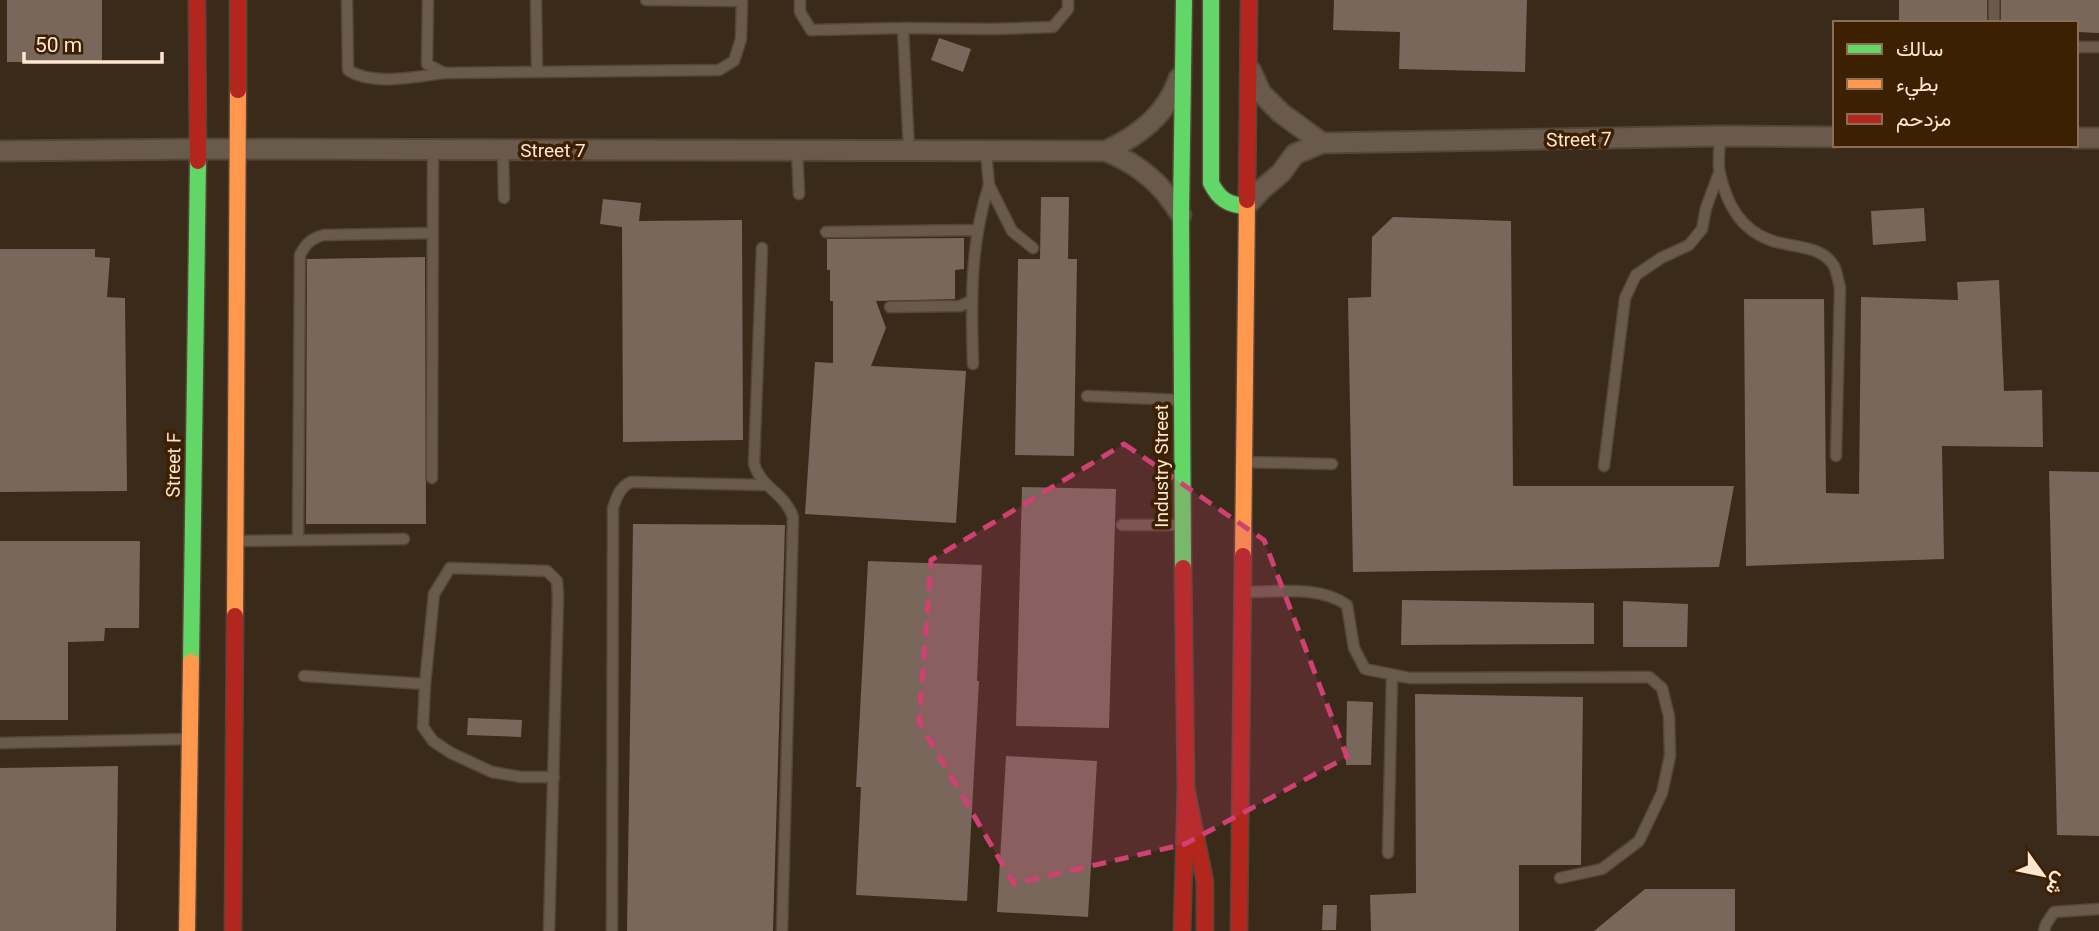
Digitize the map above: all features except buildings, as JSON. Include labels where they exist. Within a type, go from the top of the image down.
[{"type":"street","name":"Street F","points":[[187,931],[198,149],[197,0]]},
{"type":"street","points":[[233,931],[238,0]]},
{"type":"street","name":"Industry Street","points":[[1182,931],[1186,789],[1181,215],[1184,0]]},
{"type":"street","points":[[1211,0],[1211,183],[1217,195],[1225,202],[1246,206]]},
{"type":"street","points":[[1238,931],[1249,0]]},
{"type":"street","name":"Street 7","points":[[1106,151],[1130,140],[1151,124],[1167,104],[1179,80],[1184,55]]},
{"type":"street","points":[[1249,67],[1261,93],[1281,113],[1322,143]]},
{"type":"street","name":"Street 7","points":[[1246,206],[1281,173],[1295,154],[1322,143],[1720,136],[1833,137]]},
{"type":"street","points":[[2078,138],[2099,138]]},
{"type":"street","name":"Street 7","points":[[0,152],[198,149],[1106,151],[1142,169],[1157,182],[1181,215]]},
{"type":"street","points":[[1186,789],[1205,882],[1205,931]]},
{"type":"lane","points":[[347,0],[348,69],[357,76],[412,78],[444,73],[719,70],[734,61],[741,39],[742,1],[646,0]]},
{"type":"lane","points":[[428,0],[427,64],[444,73]]},
{"type":"lane","points":[[536,0],[537,72]]},
{"type":"lane","points":[[800,0],[800,12],[811,30],[1053,26],[1068,9],[1068,0]]},
{"type":"lane","points":[[1994,0],[1994,21]]},
{"type":"lane","points":[[903,28],[908,151]]},
{"type":"lane","points":[[2078,47],[2099,47]]},
{"type":"lane","points":[[1604,466],[1625,298],[1636,275],[1661,258],[1689,245],[1702,229],[1706,208],[1719,172],[1720,136]]},
{"type":"lane","points":[[432,478],[433,150]]},
{"type":"lane","points":[[503,150],[503,198]]},
{"type":"lane","points":[[797,150],[799,194]]},
{"type":"lane","points":[[986,151],[989,185],[1012,232],[1033,248]]},
{"type":"lane","points":[[1719,172],[1731,206],[1743,224],[1770,240],[1820,253],[1833,265],[1840,287],[1836,456]]},
{"type":"lane","points":[[973,364],[971,301],[976,230],[989,185]]},
{"type":"lane","points":[[826,232],[976,230]]},
{"type":"lane","points":[[298,540],[300,255],[305,245],[314,237],[324,235],[433,233]]},
{"type":"lane","points":[[762,248],[754,464],[757,475],[765,485],[783,498],[793,517],[782,931]]},
{"type":"lane","points":[[890,307],[960,306],[971,301]]},
{"type":"lane","points":[[1087,396],[1182,400]]},
{"type":"lane","points":[[1244,462],[1332,464]]},
{"type":"lane","points":[[612,931],[613,508],[617,495],[624,485],[631,482],[765,485]]},
{"type":"lane","points":[[1122,525],[1182,525]]},
{"type":"lane","points":[[235,541],[404,539]]},
{"type":"lane","points":[[549,931],[554,777],[557,581],[547,571],[450,568],[433,594],[423,727],[433,741],[451,753],[492,772],[521,777],[554,777]]},
{"type":"lane","points":[[1243,592],[1317,593],[1335,597],[1347,605],[1354,648],[1365,669],[1410,678],[1649,677],[1662,688],[1669,716],[1670,756],[1661,793],[1639,841],[1602,869],[1560,878]]},
{"type":"lane","points":[[1388,853],[1392,675]]},
{"type":"lane","points":[[304,676],[425,684]]},
{"type":"lane","points":[[0,743],[190,739]]},
{"type":"lane","points":[[2044,931],[2054,912],[2099,909]]},
{"type":"highlighted area","points":[[1124,444],[1264,540],[1347,757],[1185,844],[1014,884],[919,722],[931,560]]},
{"type":"traffic: fast","points":[[1183,568],[1181,215],[1184,0]]},
{"type":"traffic: fast","points":[[1211,0],[1211,183],[1225,200],[1246,206]]},
{"type":"traffic: fast","points":[[191,662],[198,161]]},
{"type":"traffic: slow","points":[[235,616],[238,90]]},
{"type":"traffic: slow","points":[[1243,556],[1247,200]]},
{"type":"traffic: slow","points":[[187,931],[191,662]]},
{"type":"traffic: jam","points":[[197,0],[198,161]]},
{"type":"traffic: jam","points":[[238,0],[238,90]]},
{"type":"traffic: jam","points":[[1247,200],[1249,0]]},
{"type":"traffic: jam","points":[[1239,931],[1243,556]]},
{"type":"traffic: jam","points":[[1182,931],[1186,789],[1183,568]]},
{"type":"traffic: jam","points":[[233,931],[235,616]]},
{"type":"traffic: jam","points":[[1186,789],[1205,882],[1205,931]]}]
